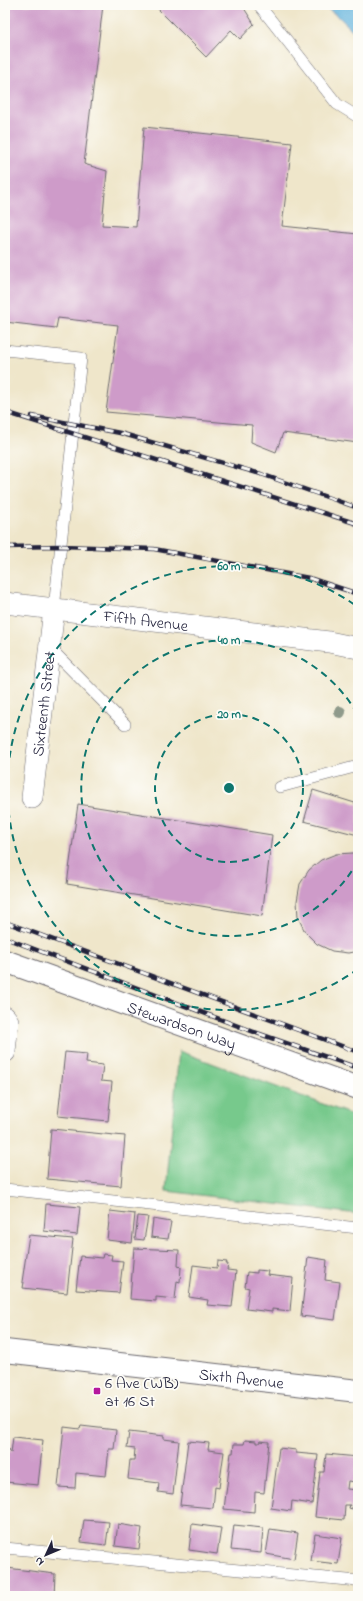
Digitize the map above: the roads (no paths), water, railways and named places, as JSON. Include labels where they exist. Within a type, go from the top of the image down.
[{"type":"main road","name":"Stewardson Way","points":[[5,961],[358,1088]]},
{"type":"main road","name":"Sixth Avenue","points":[[5,1351],[358,1391]]},
{"type":"street","name":"Fifth Avenue","points":[[5,603],[321,641],[358,648]]},
{"type":"street","name":"Sixteenth Street","points":[[32,798],[54,609]]},
{"type":"street","points":[[5,1052],[7,1019]]},
{"type":"lane","points":[[259,5],[337,104],[358,117]]},
{"type":"lane","points":[[5,350],[81,358],[54,609]]},
{"type":"lane","points":[[50,648],[125,724]]},
{"type":"lane","points":[[280,787],[358,766]]},
{"type":"lane","points":[[5,1189],[358,1228]]},
{"type":"lane","points":[[5,1548],[358,1581]]},
{"type":"water","points":[[322,5],[358,5],[358,36],[338,16]]},
{"type":"railway","points":[[5,412],[358,524]]},
{"type":"railway","points":[[32,416],[120,433],[261,474],[358,508]]},
{"type":"railway","points":[[5,547],[61,546],[154,549],[309,578],[358,594]]},
{"type":"railway","points":[[5,922],[358,1052]]},
{"type":"railway","points":[[5,938],[254,1032],[358,1068]]},
{"type":"place","name":"6 Ave (WB) at 16 St","points":[[97,1391]]}]
